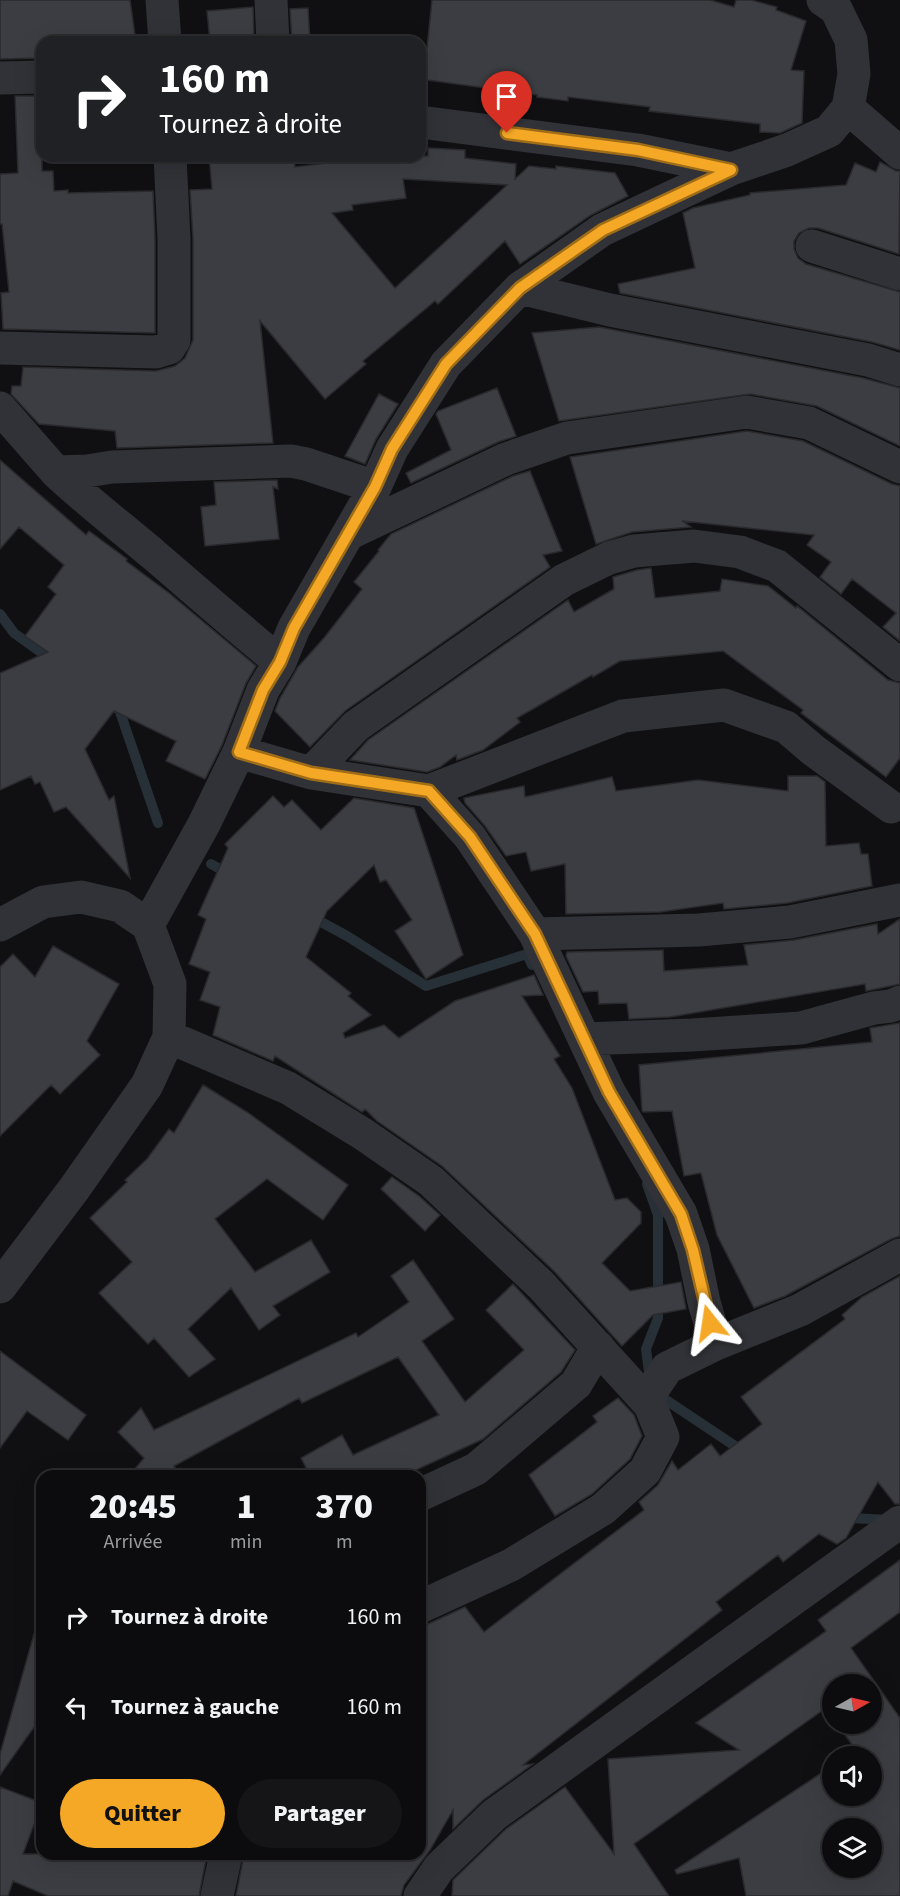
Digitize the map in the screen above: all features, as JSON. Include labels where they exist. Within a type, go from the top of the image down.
[{"type":"street","points":[[162,0],[165,36]]},
{"type":"street","points":[[271,0],[273,36]]},
{"type":"street","points":[[148,925],[204,824],[239,752],[263,690],[280,662],[294,628],[375,487],[392,449],[446,364],[520,288],[603,230],[731,170],[787,150],[829,131],[848,108],[854,74],[850,40],[836,9],[823,0]]},
{"type":"street","points":[[0,78],[36,77]]},
{"type":"street","points":[[848,108],[900,153]]},
{"type":"street","points":[[426,123],[638,150],[731,170]]},
{"type":"street","points":[[0,348],[156,352],[169,348],[174,340],[170,162]]},
{"type":"street","points":[[812,246],[900,274]]},
{"type":"street","points":[[520,288],[610,310],[868,360],[900,370]]},
{"type":"street","points":[[0,408],[56,472],[89,503],[280,662]]},
{"type":"street","points":[[348,534],[506,459],[567,438],[747,412],[809,423],[900,467]]},
{"type":"street","points":[[56,472],[112,467],[291,461],[375,487]]},
{"type":"street","points":[[311,773],[356,726],[564,580],[609,558],[634,551],[694,546],[740,552],[777,566],[900,664]]},
{"type":"street","points":[[239,752],[311,773],[429,791],[623,716],[724,705],[786,727],[813,750],[891,807]]},
{"type":"street","points":[[429,791],[470,837],[535,934],[609,1092],[681,1214],[693,1250],[716,1344]]},
{"type":"street","points":[[0,925],[43,902],[81,897],[120,906],[148,925],[170,984],[169,1037],[147,1085],[75,1189],[0,1287]]},
{"type":"street","points":[[535,934],[699,930],[790,922],[900,900]]},
{"type":"street","points":[[584,1039],[801,1028],[900,1002]]},
{"type":"street","points":[[169,1037],[288,1088],[363,1134],[430,1181],[541,1285],[598,1347],[656,1388],[663,1437],[645,1471],[603,1509],[511,1565],[426,1604]]},
{"type":"street","points":[[656,1388],[716,1344],[800,1310],[900,1255]]},
{"type":"street","points":[[426,1492],[476,1469],[576,1384],[598,1347]]},
{"type":"street","points":[[420,1896],[439,1868],[494,1815],[892,1528]]},
{"type":"street","points":[[217,1896],[225,1860]]},
{"type":"building","points":[[0,0],[130,0],[135,36],[36,36],[36,58],[0,59]]},
{"type":"building","points":[[432,0],[710,0],[734,7],[736,0],[751,0],[777,7],[776,10],[806,21],[791,70],[804,71],[802,123],[780,133],[760,132],[760,124],[649,111],[650,107],[568,97],[568,101],[537,97],[537,95],[426,80]]},
{"type":"building","points":[[253,7],[254,36],[209,36],[207,11]]},
{"type":"building","points":[[308,8],[310,36],[292,36],[290,9]]},
{"type":"building","points":[[15,96],[36,96],[36,162],[42,162],[42,171],[53,171],[54,191],[68,190],[68,193],[153,191],[155,333],[3,329],[1,293],[9,292],[2,224],[0,224],[0,174],[18,173]]},
{"type":"building","points":[[428,148],[465,150],[465,158],[516,164],[515,179],[529,166],[556,169],[556,166],[615,173],[628,196],[591,215],[520,264],[505,241],[438,304],[435,301],[363,361],[366,364],[325,399],[260,321],[273,443],[117,448],[115,431],[39,424],[11,394],[12,386],[21,386],[23,367],[156,371],[175,366],[185,358],[193,340],[193,239],[190,190],[212,189],[210,162],[295,162],[295,167],[335,162],[426,162],[426,156],[428,156]],"holes":[[[403,179],[507,185],[395,288],[332,213],[353,210],[352,205],[406,198]]]},
{"type":"building","points":[[880,162],[900,171],[899,254],[818,228],[809,228],[799,233],[794,241],[794,249],[798,258],[806,264],[900,292],[900,350],[872,342],[620,293],[618,284],[695,268],[683,213],[693,208],[750,195],[750,193],[846,185],[855,163],[876,172]]},
{"type":"building","points":[[599,327],[863,378],[900,388],[900,446],[817,406],[750,394],[559,421],[532,333]]},
{"type":"building","points":[[497,388],[516,436],[498,442],[411,483],[406,473],[451,450],[436,414],[438,411]]},
{"type":"building","points":[[379,394],[398,404],[376,439],[365,464],[345,456]]},
{"type":"building","points":[[747,431],[803,441],[900,486],[900,641],[883,627],[896,613],[852,579],[841,594],[820,577],[831,562],[807,545],[814,535],[682,521],[691,527],[632,532],[596,544],[570,457]]},
{"type":"building","points":[[0,460],[86,535],[89,531],[127,559],[126,561],[169,593],[256,666],[246,683],[222,745],[205,779],[166,761],[176,741],[114,711],[85,749],[109,800],[114,796],[130,878],[66,807],[54,812],[40,782],[35,784],[31,776],[0,790],[0,673],[48,652],[25,636],[56,594],[48,587],[64,565],[19,527],[0,549]]},
{"type":"building","points":[[530,471],[562,551],[543,555],[550,567],[345,711],[310,747],[275,711],[298,667],[362,589],[354,582],[378,550],[391,534],[513,476]]},
{"type":"building","points":[[277,480],[278,489],[273,487],[279,539],[205,546],[201,507],[216,505],[214,482]]},
{"type":"building","points":[[651,568],[655,598],[720,591],[722,579],[768,586],[796,608],[797,606],[888,680],[900,683],[900,758],[886,777],[801,713],[803,710],[723,651],[620,661],[517,718],[520,722],[483,750],[457,760],[456,755],[440,767],[427,772],[350,760],[368,740],[568,600],[574,612],[614,589],[613,577]]},
{"type":"building","points":[[788,776],[817,776],[825,782],[826,846],[859,843],[861,854],[868,854],[872,886],[787,903],[724,909],[723,903],[660,912],[566,914],[565,864],[531,871],[526,852],[506,856],[465,803],[464,798],[524,786],[525,797],[612,777],[616,791],[698,780],[788,791]]},
{"type":"building","points":[[273,796],[284,807],[292,800],[321,830],[354,798],[414,808],[463,955],[426,979],[395,931],[412,920],[386,880],[380,882],[374,865],[327,911],[306,957],[351,993],[348,996],[371,1015],[343,1033],[345,1038],[384,1025],[399,1038],[455,1001],[534,975],[543,995],[522,996],[560,1056],[554,1059],[572,1088],[615,1200],[627,1198],[641,1212],[641,1223],[602,1263],[630,1291],[681,1282],[686,1309],[653,1315],[622,1346],[554,1271],[442,1166],[377,1121],[365,1109],[362,1112],[275,1056],[273,1061],[213,1035],[220,1007],[200,1000],[210,972],[189,964],[206,919],[198,915],[228,848],[225,844]]},
{"type":"building","points":[[900,919],[900,984],[866,991],[865,984],[670,1017],[629,1019],[627,1003],[599,1004],[598,991],[583,992],[566,956],[567,952],[663,950],[664,971],[748,965],[744,945],[794,940],[877,924],[878,934]]},
{"type":"building","points":[[53,946],[119,984],[87,1041],[100,1055],[60,1094],[51,1085],[0,1136],[0,967],[13,954],[35,977]]},
{"type":"building","points":[[900,1023],[900,1236],[785,1296],[754,1308],[717,1235],[701,1173],[684,1176],[672,1111],[643,1112],[642,1110],[639,1065],[872,1042],[870,1028]]},
{"type":"building","points":[[203,1085],[247,1112],[348,1185],[323,1220],[267,1179],[215,1219],[255,1272],[311,1240],[330,1272],[273,1306],[280,1315],[259,1330],[231,1288],[188,1329],[215,1359],[189,1377],[154,1338],[148,1344],[99,1293],[132,1262],[90,1218],[127,1182],[125,1180],[147,1159],[169,1129],[174,1133]]},
{"type":"building","points":[[392,1177],[419,1196],[440,1215],[425,1231],[381,1189]]},
{"type":"building","points":[[413,1260],[454,1319],[422,1341],[465,1402],[524,1350],[486,1310],[513,1284],[575,1350],[561,1372],[483,1439],[416,1470],[307,1470],[301,1458],[342,1435],[353,1455],[439,1415],[398,1357],[302,1403],[299,1398],[174,1466],[176,1470],[134,1470],[144,1458],[118,1432],[141,1408],[154,1430],[356,1333],[358,1337],[409,1302],[391,1276]]},
{"type":"building","points":[[900,1276],[900,1504],[895,1504],[878,1482],[846,1538],[837,1544],[819,1534],[783,1562],[778,1555],[716,1602],[722,1610],[523,1765],[533,1764],[483,1800],[453,1829],[453,1810],[426,1855],[426,1624],[465,1607],[484,1632],[644,1510],[639,1502],[658,1485],[672,1461],[678,1470],[711,1444],[720,1456],[762,1424],[741,1397],[845,1319],[842,1315],[862,1297]]},
{"type":"building","points":[[0,1351],[86,1415],[68,1440],[27,1411],[0,1448]]},
{"type":"building","points":[[618,1398],[634,1415],[642,1436],[630,1459],[592,1494],[555,1516],[529,1475],[597,1422],[593,1416]]},
{"type":"building","points":[[900,1560],[900,1612],[851,1648],[869,1674],[822,1674],[822,1711],[634,1844],[669,1896],[452,1896],[453,1880],[506,1829],[565,1787],[614,1854],[608,1759],[739,1750],[696,1723],[826,1631],[818,1620]]},
{"type":"building","points":[[34,1634],[36,1634],[36,1724],[0,1775],[0,1754]]},
{"type":"building","points":[[882,1692],[900,1718],[900,1896],[746,1896],[739,1858],[677,1874],[675,1870],[822,1773],[822,1806],[882,1806],[882,1746],[853,1746],[844,1734],[882,1734]]},
{"type":"building","points":[[0,1787],[36,1801],[36,1819],[23,1854],[36,1854],[36,1860],[206,1860],[199,1896],[48,1896],[13,1881],[8,1896],[0,1896]]},
{"type":"building","points":[[243,1860],[423,1860],[404,1885],[401,1896],[236,1896]]},
{"type":"waterway","points":[[0,614],[14,633],[53,661]]},
{"type":"waterway","points":[[114,705],[119,709],[158,823]]},
{"type":"waterway","points":[[211,864],[229,874]]},
{"type":"waterway","points":[[310,916],[347,936],[426,986],[527,954],[532,965]]},
{"type":"waterway","points":[[647,1184],[658,1215],[658,1318],[646,1349],[650,1380]]},
{"type":"waterway","points":[[659,1392],[663,1398],[744,1452]]},
{"type":"waterway","points":[[844,1514],[850,1518],[890,1520]]},
{"type":"route","points":[[507,133],[638,150],[731,170],[603,230],[520,288],[446,364],[392,449],[375,487],[294,628],[280,662],[263,690],[239,752],[311,773],[429,791],[470,837],[535,934],[609,1092],[681,1214],[693,1250],[710,1323]]}]
